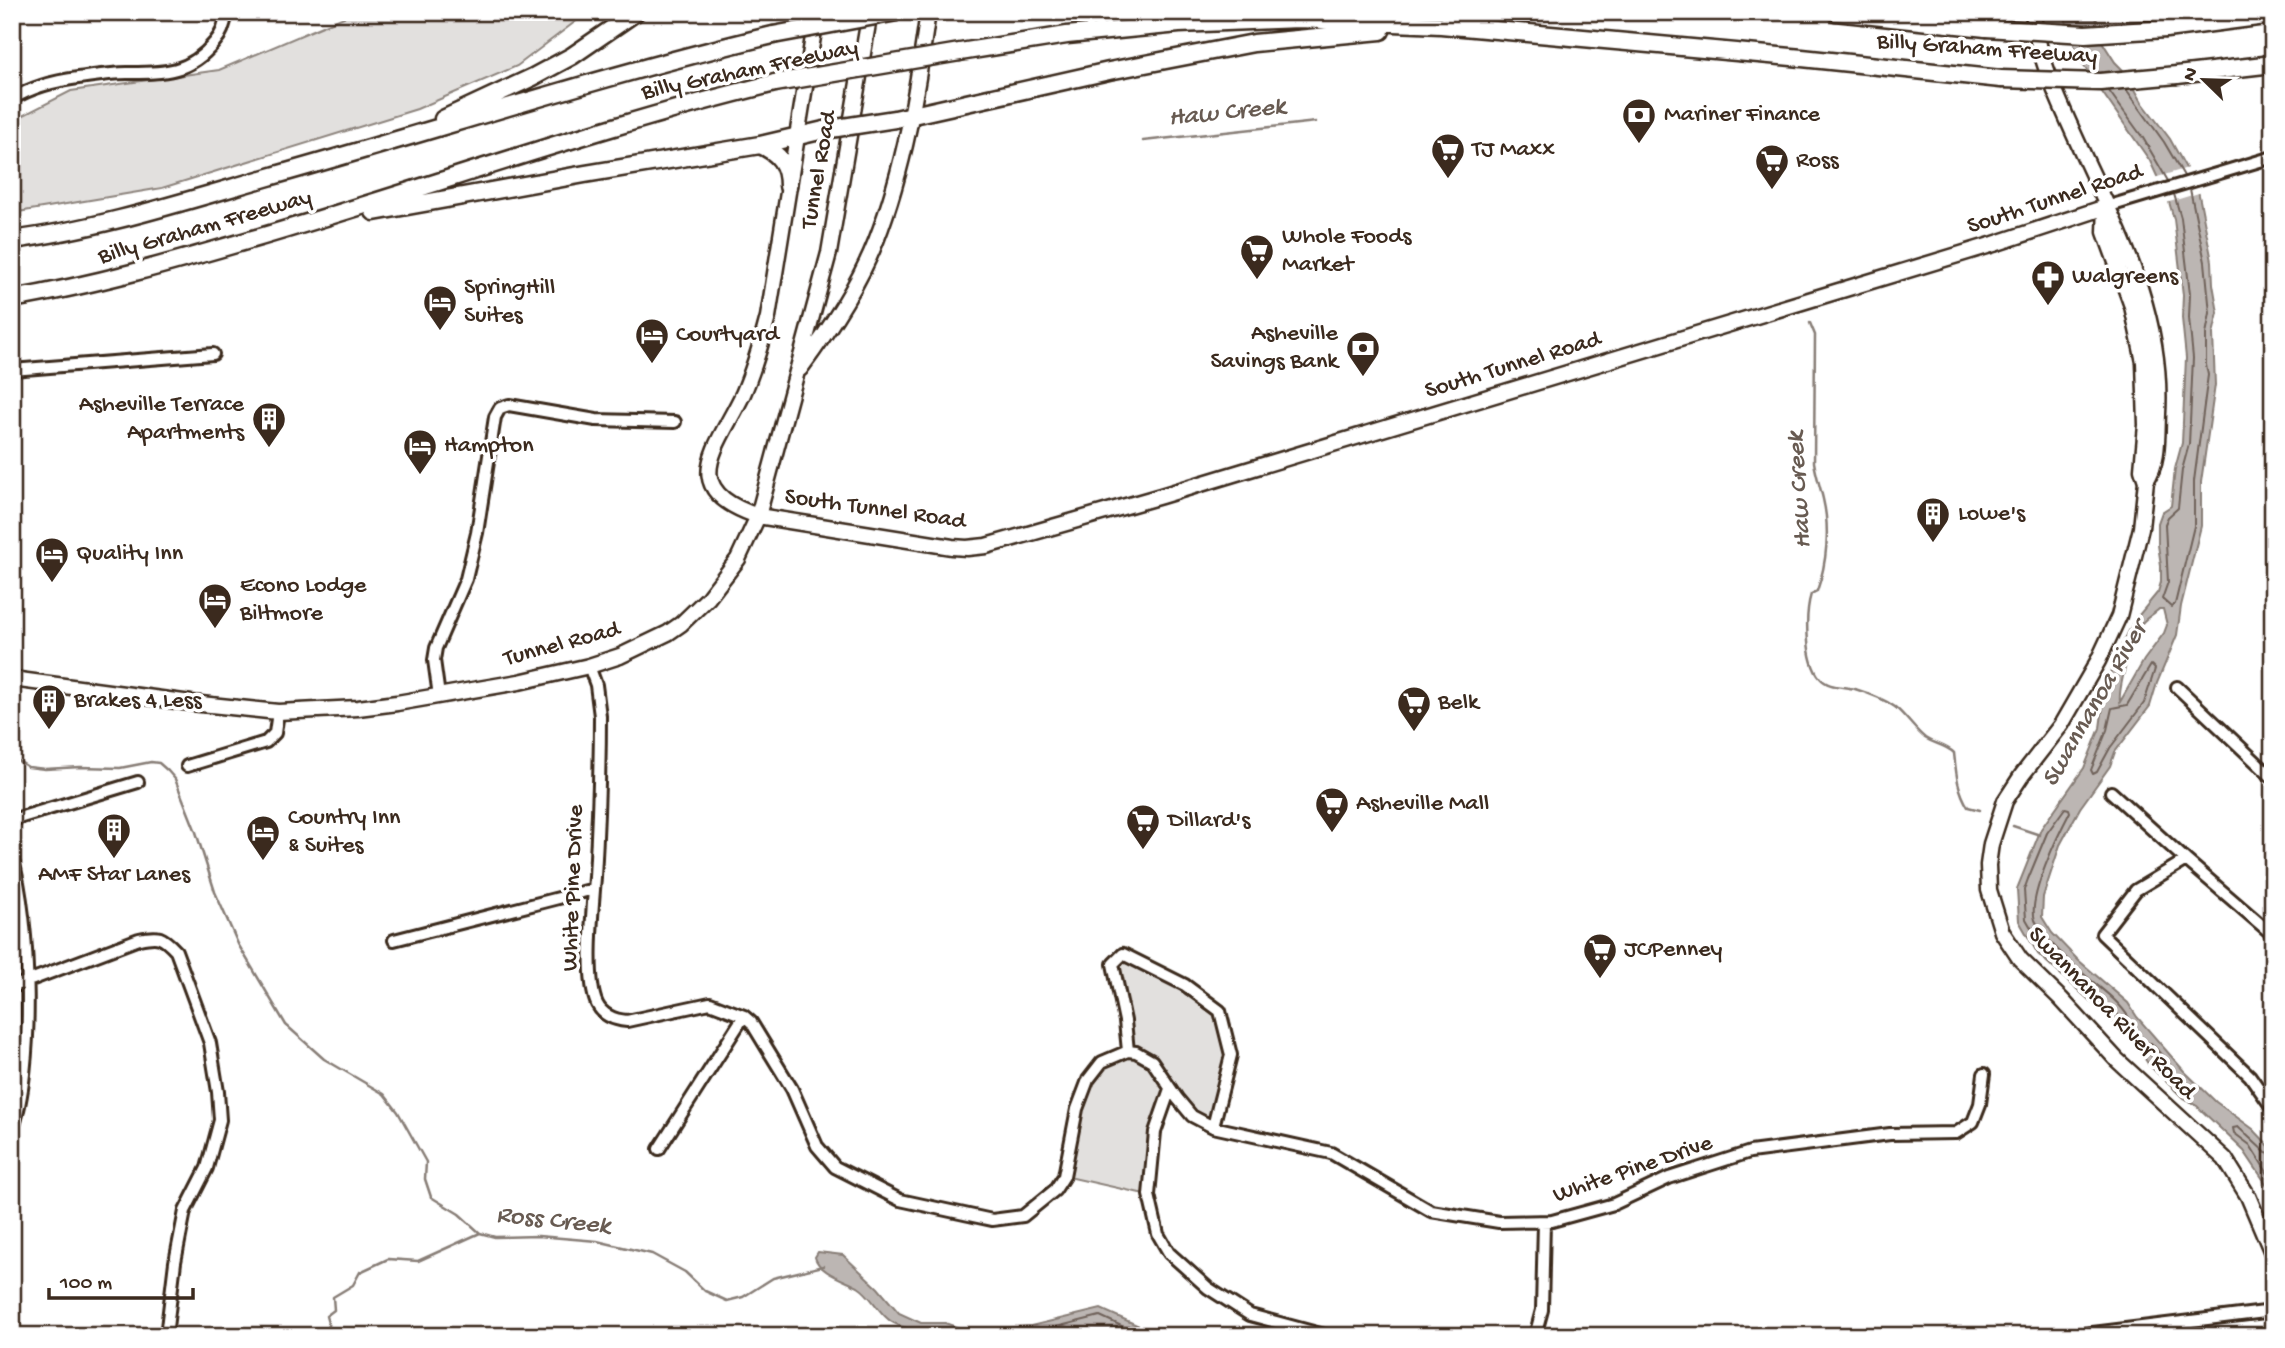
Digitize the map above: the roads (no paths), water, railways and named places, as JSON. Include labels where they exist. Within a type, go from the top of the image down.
[{"type":"highway","points":[[412,137],[450,114],[533,77],[572,56],[636,12]]},
{"type":"highway","name":"Billy Graham Freeway","points":[[12,240],[105,222],[412,137],[657,64],[773,35],[897,12]]},
{"type":"highway","name":"Billy Graham Freeway","points":[[1835,12],[1986,28],[2085,34],[2166,29],[2273,15]]},
{"type":"highway","name":"Billy Graham Freeway","points":[[12,299],[118,277],[351,210],[625,122],[775,83],[1067,35],[1179,24],[1299,19],[1441,25],[2001,79],[2100,82],[2273,64]]},
{"type":"highway","points":[[351,210],[366,213],[760,145],[1254,43],[1441,25]]},
{"type":"highway","points":[[760,145],[773,151],[784,163],[788,173],[788,186]]},
{"type":"main road","name":"South Tunnel Road","points":[[817,12],[762,340],[747,386],[709,460],[708,471],[716,492],[730,505],[758,516],[952,547],[986,546],[1585,368],[1994,244],[2106,207]]},
{"type":"main road","name":"Tunnel Road","points":[[12,679],[191,704],[278,712],[358,708],[520,682],[589,666],[620,656],[668,634],[698,609],[738,559],[758,516],[829,253],[870,12]]},
{"type":"main road","points":[[794,376],[837,313],[875,243],[890,201],[913,115],[928,12]]},
{"type":"main road","name":"Swannanoa River Road","points":[[2033,12],[2057,96],[2106,207],[2105,232],[2132,306],[2144,362],[2147,407],[2142,469],[2146,481],[2141,528],[2119,616],[2080,695],[2005,801],[1988,865],[1989,890],[2002,932],[2020,959],[2117,1060],[2225,1159],[2248,1196],[2273,1255]]},
{"type":"street","points":[[12,99],[44,85],[75,78],[123,73],[163,73],[188,65],[204,55],[217,40],[225,26],[227,13]]},
{"type":"street","name":"South Tunnel Road","points":[[2106,207],[2273,157]]},
{"type":"street","points":[[12,370],[213,354]]},
{"type":"street","points":[[439,696],[434,660],[436,648],[466,579],[477,533],[495,417],[500,408],[509,405],[596,420],[675,422]]},
{"type":"street","name":"White Pine Drive","points":[[589,666],[596,685],[600,716],[592,987],[597,1005],[604,1014],[616,1020],[627,1021],[709,1003],[744,1016]]},
{"type":"street","points":[[2176,687],[2273,778]]},
{"type":"street","points":[[187,766],[266,742],[275,733],[278,712]]},
{"type":"street","points":[[12,820],[138,782]]},
{"type":"street","points":[[2111,792],[2273,935]]},
{"type":"street","points":[[12,857],[21,903],[27,982],[24,1079],[20,1110],[12,1131]]},
{"type":"street","points":[[2186,860],[2136,890],[2102,934],[2250,1076],[2273,1109]]},
{"type":"street","points":[[394,940],[594,889]]},
{"type":"street","points":[[12,988],[139,939],[156,936],[167,941],[176,951],[210,1043],[220,1120],[207,1168],[185,1211],[174,1262],[166,1336]]},
{"type":"street","points":[[659,1149],[744,1016],[751,1022],[792,1089],[817,1146],[835,1167],[900,1200],[992,1220],[1023,1216],[1055,1190],[1064,1176],[1077,1109],[1088,1080],[1102,1062],[1128,1051],[1125,1021],[1113,964],[1123,954],[1185,985],[1220,1012],[1231,1055],[1213,1126]]},
{"type":"street","name":"White Pine Drive","points":[[1128,1051],[1152,1060],[1170,1089],[1192,1116],[1213,1126],[1331,1153],[1431,1211],[1499,1222],[1544,1222],[1614,1204],[1668,1178],[1750,1152],[1890,1134],[1956,1133],[1973,1122],[1980,1104],[1984,1074]]},
{"type":"street","points":[[1170,1089],[1155,1132],[1149,1195],[1158,1234],[1169,1253],[1208,1288],[1250,1315],[1328,1336]]},
{"type":"street","points":[[1535,1336],[1542,1310],[1544,1222]]},
{"type":"street","points":[[2068,1336],[2273,1311]]},
{"type":"water","points":[[2063,12],[2095,12],[2101,40],[2170,139],[2198,190],[2212,261],[2218,313],[2213,334],[2215,385],[2201,482],[2201,526],[2181,606],[2177,635],[2150,706],[2115,752],[2110,766],[2080,808],[2060,845],[2043,897],[2042,917],[2052,933],[2077,959],[2128,1003],[2184,1071],[2216,1102],[2253,1129],[2273,1150],[2273,1194],[2244,1151],[2197,1106],[2183,1098],[2149,1065],[2118,1026],[2038,954],[2019,921],[2017,889],[2041,829],[2084,768],[2100,728],[2106,684],[2118,653],[2134,621],[2158,592],[2161,565],[2158,523],[2162,512],[2171,506],[2175,469],[2182,443],[2186,358],[2183,295],[2174,219],[2150,161],[2079,59]],"holes":[[[2163,609],[2167,625],[2164,633],[2144,660],[2120,702],[2123,675],[2136,633],[2146,619]]]},
{"type":"water","points":[[818,1252],[843,1255],[878,1288],[899,1313],[921,1323],[945,1323],[968,1331],[1031,1326],[1101,1309],[1148,1330],[1198,1331],[1228,1336],[922,1336],[892,1322],[863,1290],[821,1267],[815,1257]]},
{"type":"waterway","name":"Haw Creek","points":[[1143,141],[1316,122]]},
{"type":"waterway","name":"Haw Creek","points":[[1810,323],[1815,335],[1814,462],[1825,510],[1827,533],[1823,569],[1817,591],[1811,594],[1808,613],[1811,661],[1823,681],[1886,701],[1925,738],[1954,753],[1961,794],[1968,807],[1980,810]]},
{"type":"waterway","name":"Ross Creek","points":[[12,757],[28,767],[45,769],[120,768],[151,762],[159,763],[168,771],[175,779],[196,832],[215,892],[238,944],[286,1025],[324,1059],[384,1094],[398,1112],[426,1162],[425,1179],[431,1197],[459,1214],[480,1233],[495,1237],[538,1236],[597,1241],[652,1254],[685,1272],[705,1291],[727,1301],[743,1297],[773,1278],[823,1266]]},
{"type":"waterway","name":"Haw Creek","points":[[2013,826],[2040,835]]},
{"type":"waterway","points":[[327,1336],[329,1327],[326,1316],[334,1310],[333,1297],[353,1285],[360,1272],[388,1259],[418,1261],[480,1233]]},
{"type":"place","name":"Mariner Finance","points":[[1639,145]]},
{"type":"place","name":"TJ Maxx","points":[[1448,180]]},
{"type":"place","name":"Ross","points":[[1772,191]]},
{"type":"place","name":"Whole Foods Market","points":[[1257,281]]},
{"type":"place","name":"Walgreens","points":[[2048,307]]},
{"type":"place","name":"SpringHill Suites","points":[[440,332]]},
{"type":"place","name":"Courtyard","points":[[652,365]]},
{"type":"place","name":"Asheville Savings Bank","points":[[1363,378]]},
{"type":"place","name":"Asheville Terrace Apartments","points":[[269,449]]},
{"type":"place","name":"Hampton","points":[[420,476]]},
{"type":"place","name":"Lowe's","points":[[1933,544]]},
{"type":"place","name":"Quality Inn","points":[[52,584]]},
{"type":"place","name":"Econo Lodge Biltmore","points":[[215,630]]},
{"type":"place","name":"Brakes 4 Less","points":[[49,731]]},
{"type":"place","name":"Belk","points":[[1414,733]]},
{"type":"place","name":"Asheville Mall","points":[[1332,834]]},
{"type":"place","name":"Dillard's","points":[[1143,851]]},
{"type":"place","name":"AMF Star Lanes","points":[[114,860]]},
{"type":"place","name":"Country Inn & Suites","points":[[263,862]]},
{"type":"place","name":"JCPenney","points":[[1600,980]]},
{"type":"water label","name":"Swannanoa River","points":[[2096,705]]}]
